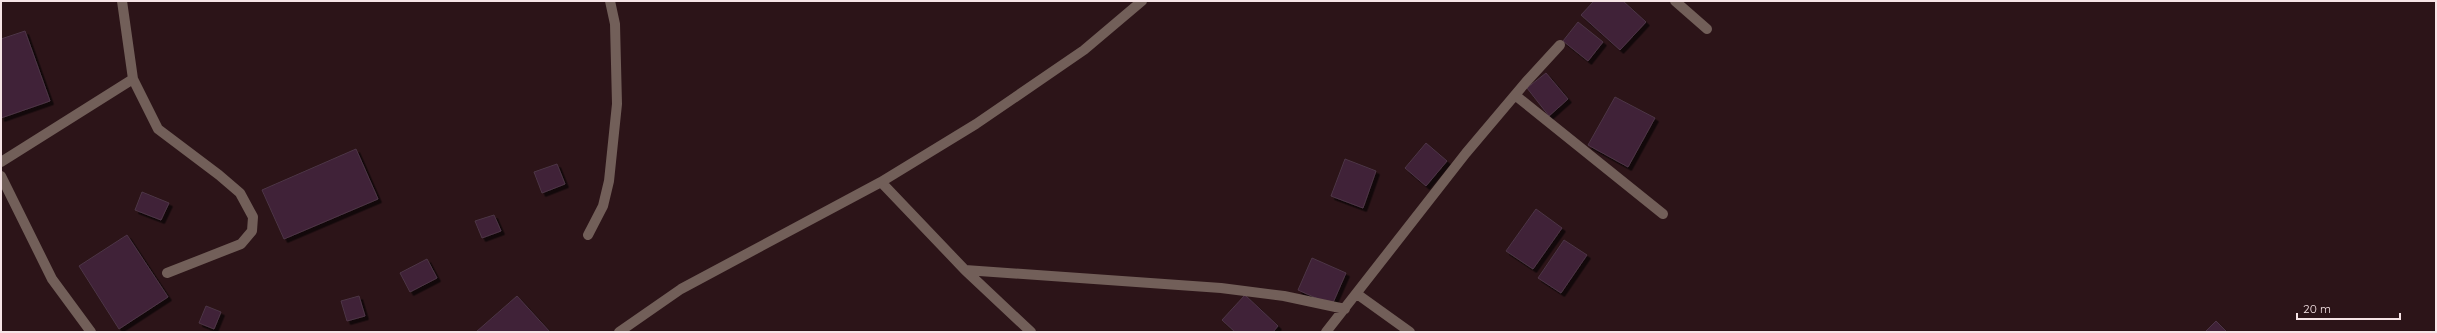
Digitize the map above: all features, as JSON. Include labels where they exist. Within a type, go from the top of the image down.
[{"type":"street","points":[[122,1],[133,79],[158,129],[220,175],[240,193],[253,218],[252,231],[241,244],[167,273]]},
{"type":"street","points":[[588,235],[603,206],[609,181],[617,104],[614,24],[610,1]]},
{"type":"street","points":[[619,332],[681,289],[881,182],[976,124],[1084,50],[1142,1]]},
{"type":"street","points":[[1675,1],[1707,29]]},
{"type":"street","points":[[1326,332],[1345,309],[1368,276],[1515,95],[1560,45]]},
{"type":"street","points":[[1,162],[133,79]]},
{"type":"street","points":[[1515,95],[1663,214]]},
{"type":"street","points":[[1,176],[52,279],[91,332]]},
{"type":"street","points":[[881,182],[965,270],[1031,332]]},
{"type":"street","points":[[965,270],[1221,288],[1284,296],[1345,309]]},
{"type":"street","points":[[1356,294],[1410,332]]},
{"type":"building","points":[[1594,1],[1623,1],[1646,22],[1620,50],[1581,15]]},
{"type":"building","points":[[1578,22],[1603,42],[1588,61],[1563,41]]},
{"type":"building","points":[[25,31],[50,101],[1,118],[1,39]]},
{"type":"building","points":[[1546,73],[1568,99],[1549,116],[1527,88]]},
{"type":"building","points":[[1615,97],[1655,118],[1628,167],[1588,145]]},
{"type":"building","points":[[1426,143],[1447,161],[1426,186],[1405,168]]},
{"type":"building","points":[[356,149],[378,199],[284,239],[262,190]]},
{"type":"building","points":[[1345,159],[1376,171],[1363,208],[1331,196]]},
{"type":"building","points":[[557,164],[565,184],[542,193],[534,172]]},
{"type":"building","points":[[142,192],[169,203],[161,220],[135,210]]},
{"type":"building","points":[[1536,209],[1562,228],[1533,269],[1506,251]]},
{"type":"building","points":[[494,215],[501,231],[482,238],[475,221]]},
{"type":"building","points":[[127,235],[168,297],[119,329],[79,266]]},
{"type":"building","points":[[1564,240],[1587,255],[1561,293],[1538,278]]},
{"type":"building","points":[[1312,258],[1346,273],[1332,305],[1298,290]]},
{"type":"building","points":[[427,259],[437,278],[410,292],[400,273]]},
{"type":"building","points":[[1245,295],[1278,326],[1273,332],[1235,332],[1222,320]]},
{"type":"building","points":[[359,296],[365,316],[347,321],[341,301]]},
{"type":"building","points":[[517,296],[550,332],[476,332]]},
{"type":"building","points":[[206,306],[221,312],[214,329],[199,323]]},
{"type":"building","points":[[2216,321],[2227,332],[2205,332]]}]
